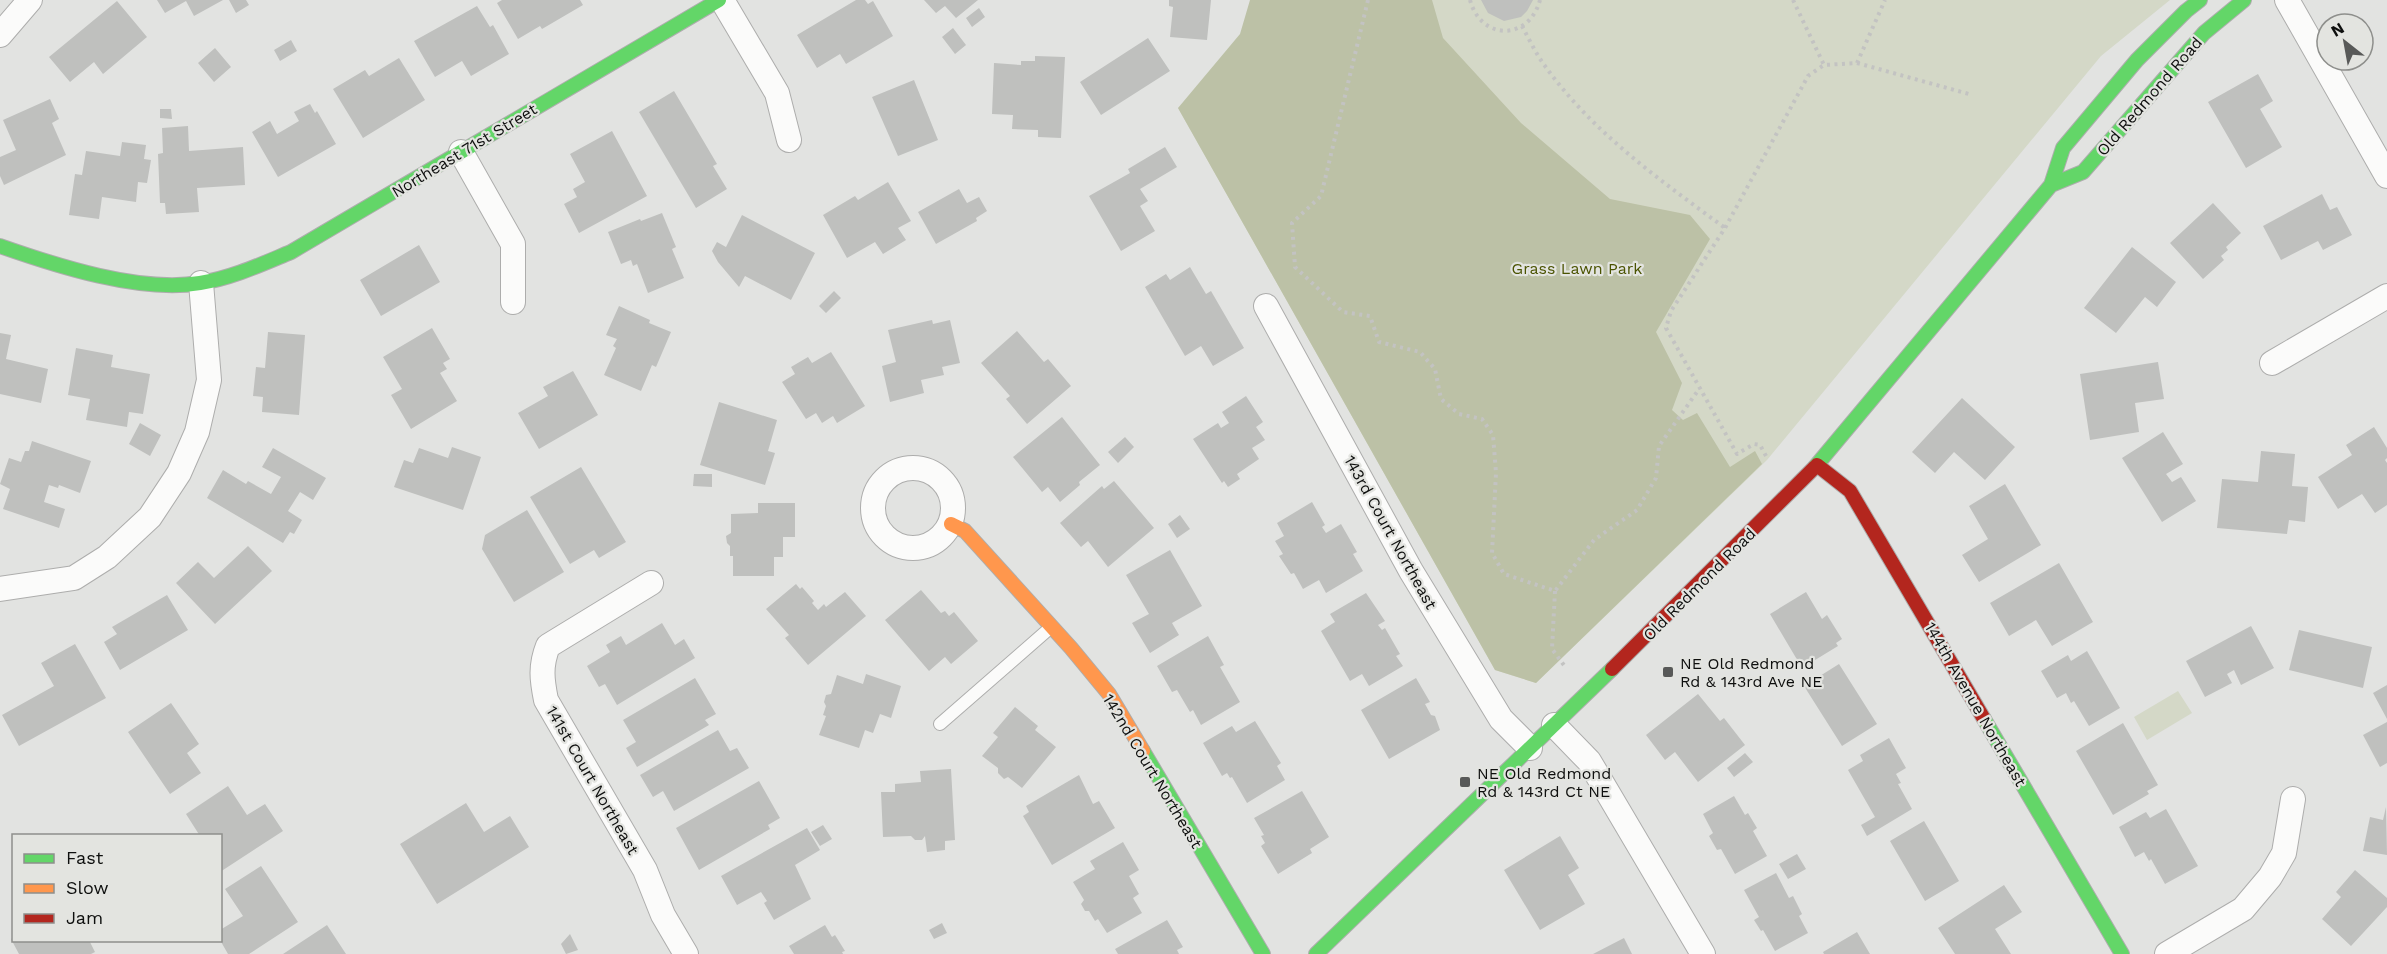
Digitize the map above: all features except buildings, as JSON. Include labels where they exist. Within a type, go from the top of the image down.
[{"type":"street","points":[[0,35],[30,0]]},
{"type":"street","points":[[721,0],[777,93],[789,140]]},
{"type":"street","name":"Northeast 71st Street","points":[[0,246],[66,269],[145,283],[179,285],[201,283],[243,272],[291,252],[721,0]]},
{"type":"street","name":"Old Redmond Road","points":[[1316,954],[1554,726],[1817,465],[2051,185],[2062,148],[2137,60],[2200,0]]},
{"type":"street","name":"Old Redmond Road","points":[[2051,185],[2083,172],[2204,33],[2244,0]]},
{"type":"street","points":[[2287,0],[2387,176]]},
{"type":"street","points":[[461,152],[513,244],[513,302]]},
{"type":"street","points":[[0,589],[74,578],[107,557],[150,517],[179,473],[197,432],[209,380],[201,283]]},
{"type":"street","points":[[2272,363],[2387,296]]},
{"type":"street","name":"143rd Court Northeast","points":[[1266,306],[1412,571],[1501,719],[1530,748]]},
{"type":"street","name":"144th Avenue Northeast","points":[[1817,465],[1851,492],[2122,954]]},
{"type":"street","name":"142nd Court Northeast","points":[[951,524],[965,531],[1109,694],[1263,954]]},
{"type":"street","name":"141st Court Northeast","points":[[651,583],[548,646],[542,660],[541,674],[546,700],[645,870],[663,915],[686,954]]},
{"type":"street","points":[[1554,726],[1589,761],[1703,954]]},
{"type":"street","points":[[2167,954],[2242,909],[2270,877],[2284,853],[2293,799]]},
{"type":"lane","points":[[940,724],[1051,626]]},
{"type":"path","points":[[1368,0],[1321,196],[1292,223],[1295,267],[1342,312],[1370,316],[1379,342],[1420,352],[1435,369],[1441,399],[1459,414],[1482,419],[1493,435],[1496,473],[1492,553],[1504,574],[1555,591]]},
{"type":"path","points":[[1470,0],[1472,10],[1479,20],[1499,31],[1511,31],[1522,26],[1531,19],[1540,0]]},
{"type":"path","points":[[1793,0],[1824,65]]},
{"type":"path","points":[[1857,63],[1885,0]]},
{"type":"path","points":[[1522,26],[1544,64],[1568,96],[1583,111],[1629,156],[1725,228]]},
{"type":"path","points":[[1766,456],[1760,445],[1754,444],[1737,453],[1666,328],[1671,311],[1725,228],[1808,76],[1824,65],[1857,63],[1969,94]]},
{"type":"path","points":[[1566,668],[1552,649],[1555,591],[1594,540],[1637,510],[1656,478],[1659,446],[1699,389]]},
{"type":"green space","points":[[1250,0],[1432,0],[1443,38],[1521,123],[1610,199],[1690,215],[1710,239],[1656,332],[1682,383],[1672,410],[1683,420],[1697,413],[1730,467],[1755,451],[1762,464],[1536,683],[1495,670],[1178,108],[1240,34]]},
{"type":"green space","name":"Grass Lawn Park","points":[[1262,0],[2170,0],[2101,56],[1767,460],[1536,683],[1495,670],[1178,108],[1288,43]]},
{"type":"green space","points":[[2178,691],[2192,713],[2147,740],[2134,717]]},
{"type":"traffic: fast","points":[[0,246],[47,262],[125,281],[177,285],[212,281],[235,274],[291,252],[719,0]]},
{"type":"traffic: fast","points":[[1815,467],[2051,185],[2063,148],[2137,60],[2200,0]]},
{"type":"traffic: fast","points":[[2051,185],[2083,172],[2204,33],[2244,0]]},
{"type":"traffic: fast","points":[[1316,954],[1612,669]]},
{"type":"traffic: fast","points":[[1984,719],[2122,954]]},
{"type":"traffic: fast","points":[[1143,751],[1263,954]]},
{"type":"traffic: slow","points":[[951,524],[965,531],[1071,648],[1109,694],[1143,751]]},
{"type":"traffic: jam","points":[[1817,465],[1850,491],[1984,719]]},
{"type":"traffic: jam","points":[[1612,669],[1815,467]]},
{"type":"place","name":"NE Old Redmond Rd & 143rd Ave NE","points":[[1668,672]]},
{"type":"place","name":"NE Old Redmond Rd & 143rd Ct NE","points":[[1465,782]]}]
